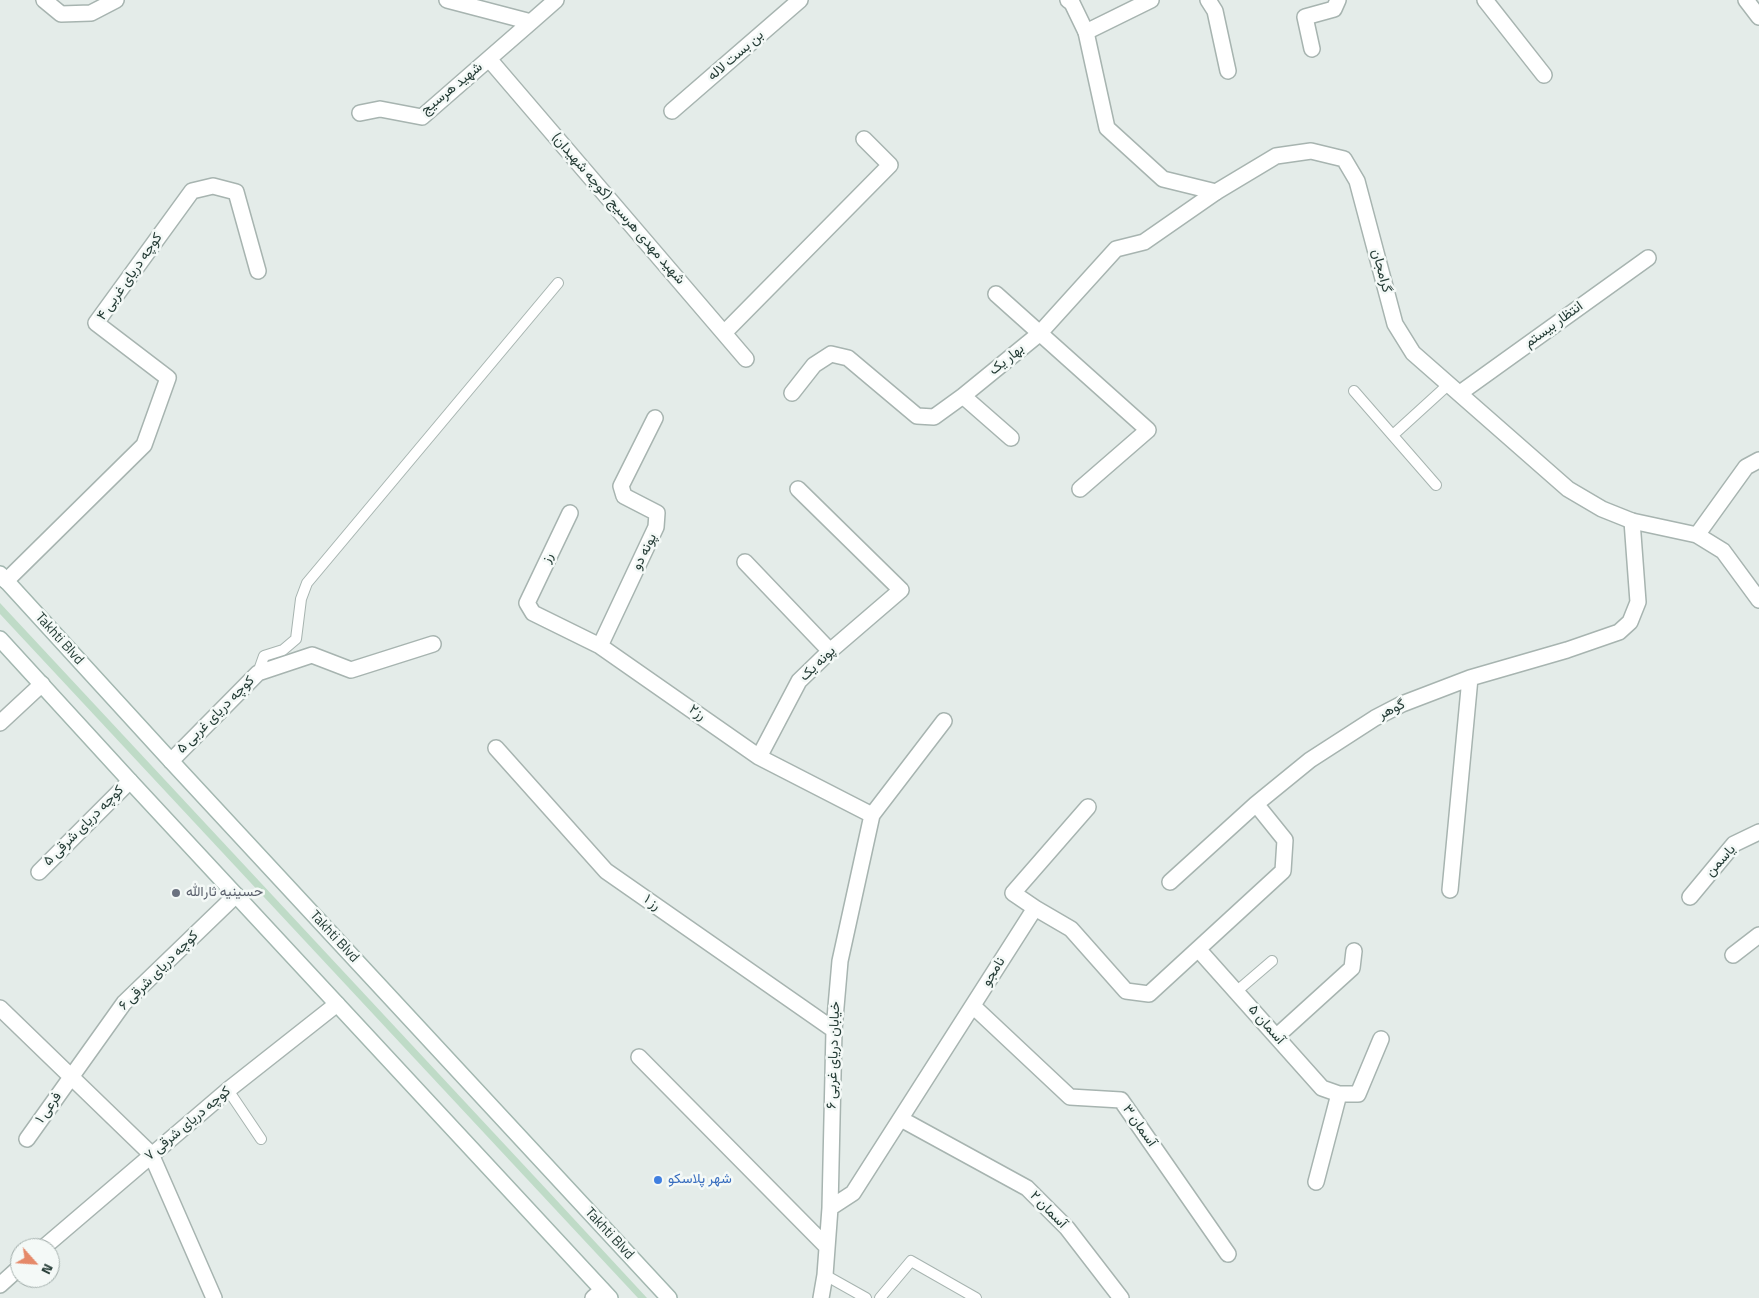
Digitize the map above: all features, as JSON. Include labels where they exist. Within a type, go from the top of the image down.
[{"type":"street","points":[[44,0],[61,14],[91,13],[116,0]]},
{"type":"street","points":[[447,0],[531,22]]},
{"type":"street","name":"شهید هرسیج","points":[[360,113],[380,109],[422,118],[556,0]]},
{"type":"street","name":"بن بست لاله","points":[[672,111],[800,0]]},
{"type":"street","points":[[1068,0],[1072,2],[1086,32],[1107,128],[1162,179],[1216,192]]},
{"type":"street","points":[[1086,32],[1151,0]]},
{"type":"street","points":[[1208,0],[1215,11],[1228,71]]},
{"type":"street","points":[[1312,49],[1305,17],[1334,9],[1338,0]]},
{"type":"street","points":[[1485,0],[1544,74]]},
{"type":"street","points":[[1746,0],[1759,17]]},
{"type":"street","name":"شهید مهدی هرسیج (کوچه شهیدان)","points":[[489,59],[746,359]]},
{"type":"street","points":[[724,333],[890,165],[864,138]]},
{"type":"street","name":"گرامجان","points":[[1216,192],[1276,156],[1310,151],[1344,159],[1357,181],[1395,324],[1414,353],[1568,489],[1602,509],[1632,521],[1697,535],[1723,552],[1759,600]]},
{"type":"street","name":"کوچه دریای غربی ۴","points":[[3,578],[144,445],[168,378],[96,324],[192,190],[213,186],[236,192],[258,271]]},
{"type":"street","name":"بهار یک","points":[[792,393],[814,365],[831,354],[848,358],[917,416],[934,417],[963,396],[1039,334],[1116,249],[1144,242],[1216,192]]},
{"type":"street","name":"انتظار بیستم","points":[[1455,388],[1648,258]]},
{"type":"street","points":[[996,294],[1148,430],[1080,489]]},
{"type":"street","points":[[963,396],[1011,438]]},
{"type":"street","name":"پونه دو","points":[[600,646],[656,528],[657,513],[624,496],[621,486],[655,418]]},
{"type":"street","points":[[1697,535],[1746,467],[1759,460]]},
{"type":"street","name":"پونه یک","points":[[759,757],[799,681],[830,651],[902,590],[798,489]]},
{"type":"street","name":"رز","points":[[527,603],[570,513]]},
{"type":"street","name":"گوهر","points":[[1170,882],[1256,804],[1310,760],[1375,718],[1402,704],[1470,678],[1567,650],[1619,632],[1630,622],[1638,602],[1632,521]]},
{"type":"street","points":[[745,562],[830,651]]},
{"type":"street","name":"Takhti Blvd","points":[[3,578],[669,1298]]},
{"type":"street","name":"رز۲","points":[[527,603],[533,613],[600,646],[759,757],[872,815]]},
{"type":"street","points":[[0,639],[337,1004],[602,1295]]},
{"type":"street","name":"کوچه دریای غربی ۵","points":[[171,761],[258,673],[312,655],[351,670],[433,644]]},
{"type":"street","points":[[1450,890],[1470,678]]},
{"type":"street","points":[[0,723],[42,684]]},
{"type":"street","points":[[872,815],[944,721]]},
{"type":"street","name":"رز ۱","points":[[496,748],[606,871],[834,1030]]},
{"type":"street","name":"کوچه دریای شرقی ۵","points":[[39,872],[130,781]]},
{"type":"street","points":[[1088,807],[1013,894],[1071,929],[1126,991],[1150,994],[1283,871],[1285,840],[1256,804]]},
{"type":"street","name":"خیابان دریای غربی ۶","points":[[821,1298],[825,1275],[830,1208],[834,1030],[840,961],[872,815]]},
{"type":"street","name":"یاسمن","points":[[1690,897],[1734,844],[1759,832]]},
{"type":"street","name":"کوچه دریای شرقی ۶","points":[[71,1077],[124,1003],[236,895]]},
{"type":"street","name":"نامجو","points":[[830,1208],[853,1193],[1035,908]]},
{"type":"street","points":[[1733,955],[1759,935]]},
{"type":"street","name":"آسمان ۵","points":[[1198,949],[1322,1088],[1339,1094]]},
{"type":"street","points":[[1277,1036],[1352,968],[1354,951]]},
{"type":"street","name":"کوچه دریای شرقی ۷","points":[[54,1238],[228,1090],[337,1004]]},
{"type":"street","name":"آسمان ۳","points":[[973,1006],[1070,1098],[1121,1100],[1228,1254]]},
{"type":"street","points":[[0,1008],[152,1154],[214,1298]]},
{"type":"street","points":[[1316,1182],[1339,1094],[1358,1094],[1381,1038]]},
{"type":"street","points":[[640,1057],[827,1247]]},
{"type":"street","name":"فرعی ۱","points":[[27,1139],[71,1077]]},
{"type":"street","name":"آسمان ۲","points":[[901,1119],[1027,1188],[1067,1228],[1121,1298]]},
{"type":"street","points":[[0,1285],[10,1276]]},
{"type":"lane","points":[[258,673],[264,656],[284,650],[296,638],[301,599],[306,583],[558,282]]},
{"type":"lane","points":[[1393,435],[1455,388]]},
{"type":"lane","points":[[1354,391],[1436,485]]},
{"type":"lane","points":[[1237,991],[1272,961]]},
{"type":"lane","points":[[228,1090],[261,1139]]},
{"type":"lane","points":[[880,1298],[910,1261],[976,1298]]},
{"type":"lane","points":[[825,1275],[866,1298]]},
{"type":"green space","points":[[0,603],[647,1298],[638,1298],[0,614]]},
{"type":"place","name":"حسینیه ثارالله","points":[[176,893]]},
{"type":"place","name":"شهر پلاسکو","points":[[658,1180]]}]
